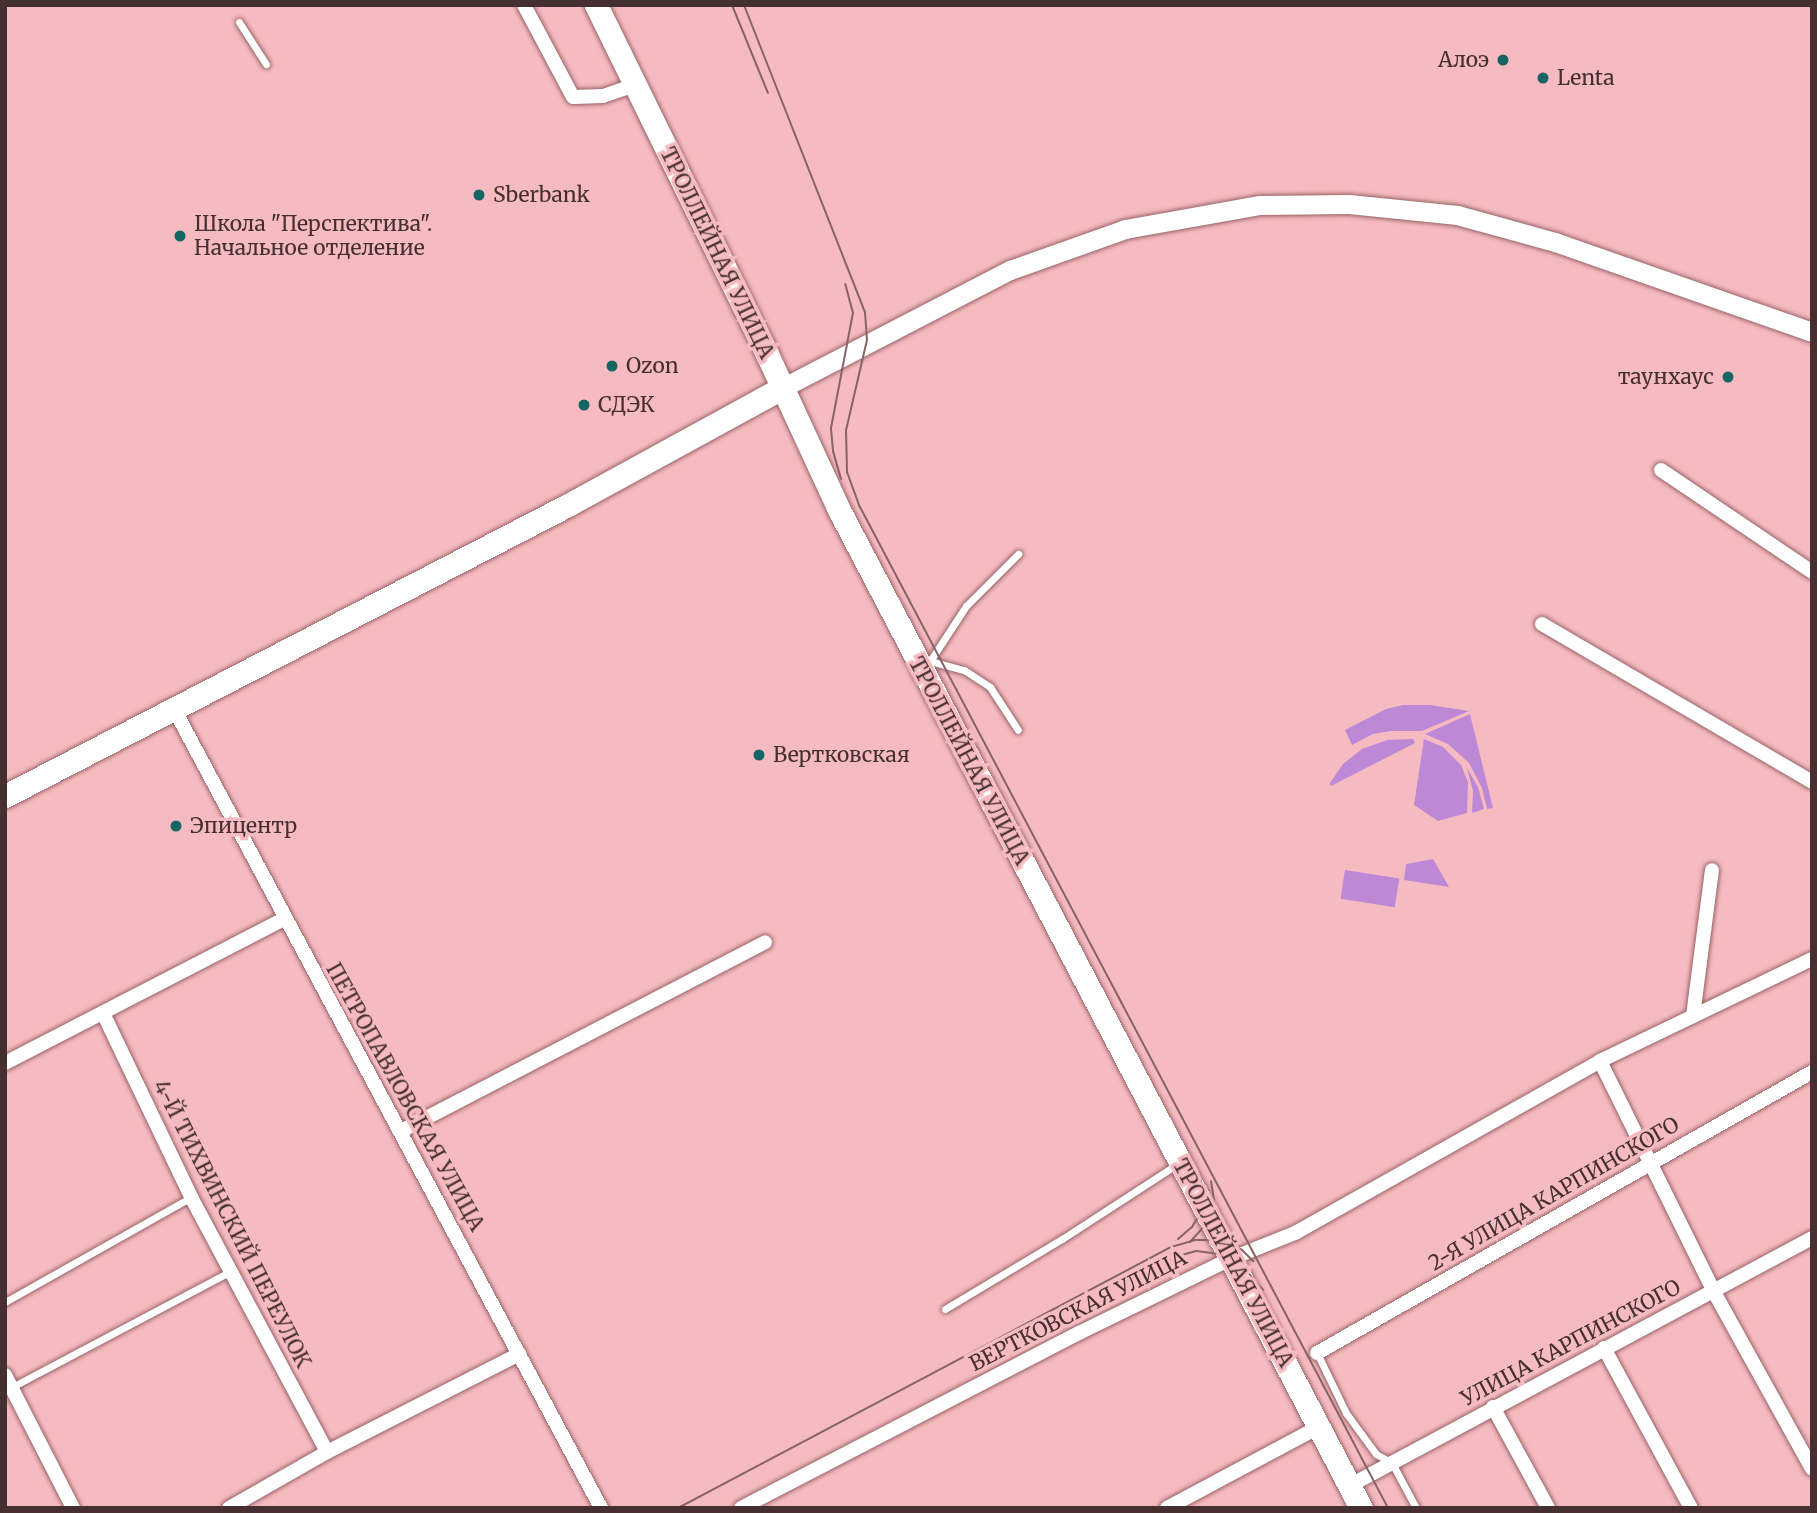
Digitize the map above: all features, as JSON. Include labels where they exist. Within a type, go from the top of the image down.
[{"type":"main road","name":"ТРОЛЛЕЙНАЯ УЛИЦА","points":[[596,5],[838,508],[924,662],[1180,1163],[1361,1508]]},
{"type":"main road","points":[[5,796],[568,505],[782,388],[1010,270],[1125,229],[1259,205],[1349,204],[1457,215],[1555,242],[1812,332]]},
{"type":"street","points":[[524,5],[573,97],[603,96],[635,85]]},
{"type":"street","points":[[1661,470],[1812,572]]},
{"type":"street","points":[[1542,624],[1812,782]]},
{"type":"street","name":"ПЕТРОПАВЛОВСКАЯ УЛИЦА","points":[[173,707],[601,1508]]},
{"type":"street","points":[[1693,1016],[1712,870]]},
{"type":"street","points":[[5,1063],[284,919]]},
{"type":"street","points":[[401,1131],[765,942]]},
{"type":"street","name":"ВЕРТКОВСКАЯ УЛИЦА","points":[[741,1508],[1079,1333],[1230,1259],[1297,1232],[1600,1061],[1812,959]]},
{"type":"street","name":"4-Й ТИХВИНСКИЙ ПЕРЕУЛОК","points":[[103,1013],[191,1198],[327,1451]]},
{"type":"street","points":[[1600,1061],[1714,1292],[1812,1469]]},
{"type":"street","name":"2-Я УЛИЦА КАРПИНСКОГО","points":[[1317,1353],[1812,1072]]},
{"type":"street","name":"УЛИЦА КАРПИНСКОГО","points":[[1349,1486],[1812,1238]]},
{"type":"street","points":[[1604,1348],[1691,1508]]},
{"type":"street","points":[[229,1508],[327,1451],[519,1354]]},
{"type":"street","points":[[9,1381],[73,1508]]},
{"type":"street","points":[[1493,1407],[1548,1508]]},
{"type":"street","points":[[1167,1508],[1319,1427]]},
{"type":"lane","points":[[240,22],[266,64]]},
{"type":"lane","points":[[1018,554],[966,606],[924,662],[964,670],[990,687],[1018,730]]},
{"type":"lane","points":[[944,1309],[1062,1239],[1180,1163]]},
{"type":"lane","points":[[5,1302],[191,1198]]},
{"type":"lane","points":[[9,1381],[229,1272]]},
{"type":"lane","points":[[1317,1353],[1346,1413],[1376,1454],[1392,1463],[1416,1508]]},
{"type":"shaded area","points":[[1403,705],[1430,705],[1469,711],[1422,731],[1373,734],[1352,745],[1345,730],[1386,709]]},
{"type":"shaded area","points":[[1470,714],[1493,808],[1487,809],[1482,788],[1469,763],[1448,744],[1425,734]]},
{"type":"shaded area","points":[[1413,739],[1415,743],[1331,786],[1330,783],[1343,764],[1362,749],[1387,740]]},
{"type":"shaded area","points":[[1424,739],[1443,747],[1461,765],[1468,782],[1467,813],[1438,821],[1414,805]]},
{"type":"shaded area","points":[[1467,768],[1478,787],[1484,809],[1472,813],[1473,791]]},
{"type":"shaded area","points":[[1433,859],[1449,887],[1404,880],[1406,864]]},
{"type":"shaded area","points":[[1345,870],[1399,879],[1395,907],[1340,899]]},
{"type":"tram line","points":[[732,5],[768,93]]},
{"type":"tram line","points":[[744,5],[865,312],[867,340],[846,430],[847,472],[860,507],[1388,1508]]},
{"type":"tram line","points":[[841,479],[833,451],[831,428],[853,313],[845,284]]},
{"type":"tram line","points":[[1178,1239],[1192,1227],[1201,1212],[1203,1190],[1199,1173]]},
{"type":"tram line","points":[[1190,1242],[1210,1220],[1214,1200],[1211,1181]]},
{"type":"tram line","points":[[678,1508],[1171,1247],[1195,1240],[1220,1240],[1242,1250],[1253,1261]]},
{"type":"tram line","points":[[1168,1259],[1196,1251],[1228,1255],[1238,1261],[1263,1290]]},
{"type":"place","name":"Алоэ","points":[[1503,60]]},
{"type":"place","name":"Lenta","points":[[1543,78]]},
{"type":"place","name":"Sberbank","points":[[479,195]]},
{"type":"place","name":"Школа \"Перспектива\". Начальное отделение","points":[[180,236]]},
{"type":"place","name":"Ozon","points":[[612,366]]},
{"type":"place","name":"таунхаус","points":[[1728,377]]},
{"type":"place","name":"СДЭК","points":[[584,405]]},
{"type":"place","name":"Вертковская","points":[[759,755]]},
{"type":"place","name":"Эпицентр","points":[[176,826]]}]
